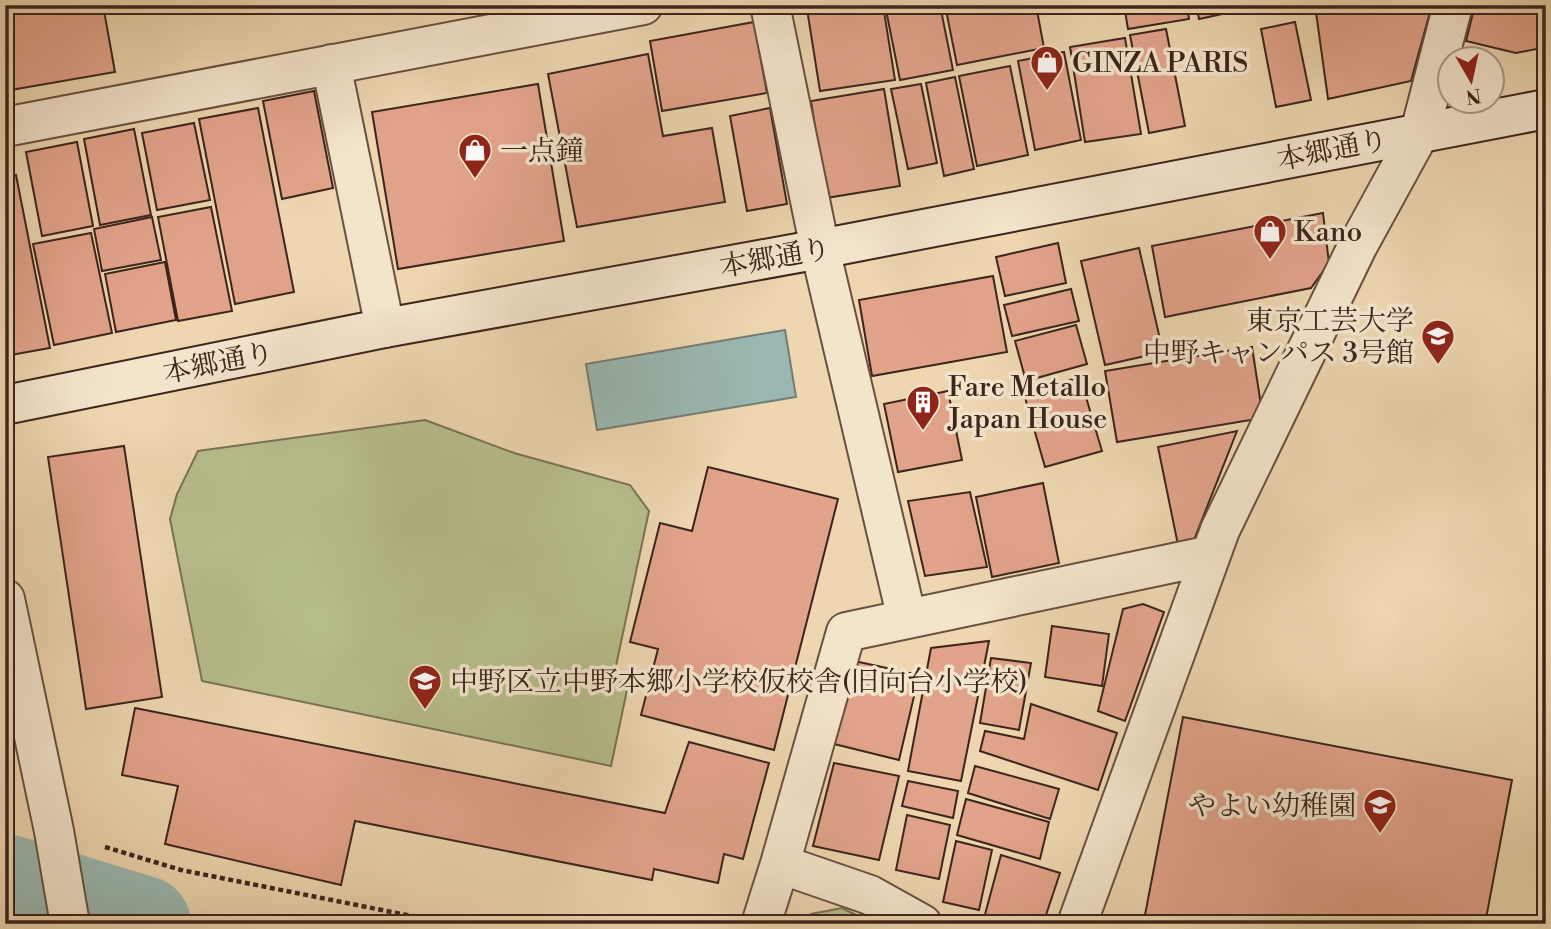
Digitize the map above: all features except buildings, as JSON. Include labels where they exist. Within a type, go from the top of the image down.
[{"type":"street","points":[[5,127],[643,5]]},
{"type":"street","points":[[770,5],[820,249],[907,619]]},
{"type":"street","points":[[1077,924],[1220,530],[1357,247],[1420,132],[1453,5]]},
{"type":"street","points":[[331,64],[384,328]]},
{"type":"street","name":"本郷通り","points":[[5,405],[384,328],[820,249],[1546,109]]},
{"type":"street","points":[[761,924],[846,632],[1210,555]]},
{"type":"street","points":[[5,599],[56,841],[70,924]]},
{"type":"street","points":[[780,864],[870,895],[922,924]]},
{"type":"path","points":[[56,841],[181,870],[452,924]]},
{"type":"green space","points":[[425,420],[514,453],[630,485],[649,511],[614,675],[627,690],[611,766],[202,681],[170,519],[177,494],[198,451]]},
{"type":"green space","points":[[842,908],[874,924],[802,924],[811,914]]},
{"type":"water","points":[[785,330],[796,397],[597,430],[586,364]]},
{"type":"waterway","points":[[5,882],[143,924]]},
{"type":"place","name":"GINZA PARIS","points":[[1047,92]]},
{"type":"place","name":"一点鐘","points":[[475,180]]},
{"type":"place","name":"Kano","points":[[1270,261]]},
{"type":"place","name":"東京工芸大学 中野キャンパス 3号館","points":[[1438,366]]},
{"type":"place","name":"Fare Metallo Japan House","points":[[923,432]]},
{"type":"place","name":"中野区立中野本郷小学校仮校舎(旧向台小学校)","points":[[425,711]]},
{"type":"place","name":"やよい幼稚園","points":[[1380,835]]}]
